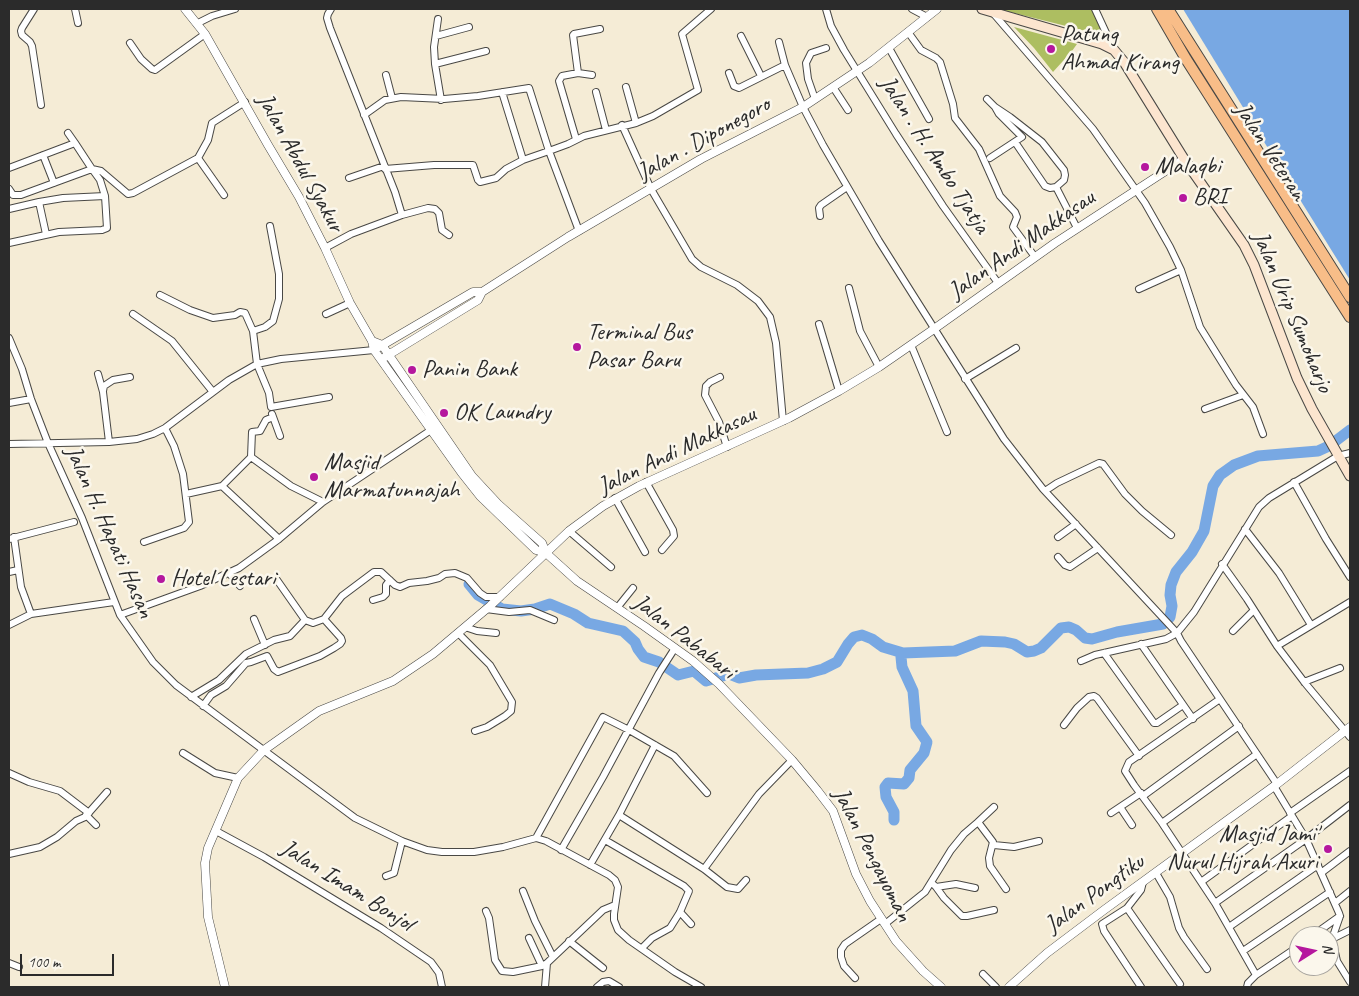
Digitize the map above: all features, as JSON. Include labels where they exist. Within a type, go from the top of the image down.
[{"type":"highway","name":"Jalan Veteran","points":[[1157,9],[1186,59],[1350,317]]},
{"type":"highway","name":"Jalan Veteran","points":[[1168,9],[1350,297]]},
{"type":"main road","points":[[982,9],[1102,44],[1114,50]]},
{"type":"main road","name":"Jalan Urip Sumoharjo","points":[[1114,50],[1124,62],[1184,158],[1244,245],[1254,265],[1297,378],[1325,433],[1350,476]]},
{"type":"street","points":[[34,9],[21,31],[22,35],[32,46],[41,106]]},
{"type":"street","points":[[75,9],[78,23]]},
{"type":"street","name":"Jalan Abdul Syakur","points":[[185,9],[205,34],[299,197],[326,248],[350,303],[372,340],[374,350],[380,360],[480,496],[536,550],[546,553]]},
{"type":"street","points":[[198,23],[235,9]]},
{"type":"street","points":[[331,9],[328,14],[328,23],[402,216]]},
{"type":"street","points":[[349,178],[385,168],[473,165],[480,182],[496,178],[506,169],[523,160],[568,144],[576,139],[606,130],[623,128],[654,116],[698,90],[682,34],[711,9]]},
{"type":"street","name":"Jalan . H. Ambo Tjatja","points":[[826,9],[831,26],[857,71],[943,206],[998,283]]},
{"type":"street","points":[[912,9],[927,17]]},
{"type":"street","name":"Jalan . Diponegoro","points":[[482,292],[496,281],[579,231],[730,143],[803,108],[889,48],[936,9]]},
{"type":"street","points":[[1095,9],[1114,50]]},
{"type":"street","points":[[993,13],[1093,129],[1136,190],[1170,247],[1200,327],[1255,411],[1263,434]]},
{"type":"street","points":[[438,19],[434,47],[441,100]]},
{"type":"street","points":[[436,36],[469,27]]},
{"type":"street","points":[[578,74],[573,35],[600,29]]},
{"type":"street","points":[[908,32],[921,50],[940,62],[953,104],[955,118],[979,149],[1000,196],[1015,212],[1017,217],[1013,227],[1035,257]]},
{"type":"street","points":[[130,43],[141,59],[152,69],[156,70],[205,34]]},
{"type":"street","points":[[741,36],[761,76]]},
{"type":"street","points":[[780,42],[785,65],[803,108],[846,187],[1004,439],[1045,491],[1177,633],[1257,754],[1306,840],[1340,916],[1337,926]]},
{"type":"street","points":[[815,99],[808,78],[806,63],[811,53],[826,48]]},
{"type":"street","points":[[889,48],[929,119]]},
{"type":"street","points":[[435,64],[486,51]]},
{"type":"street","points":[[729,73],[734,86],[737,88],[785,65]]},
{"type":"street","points":[[386,75],[392,98]]},
{"type":"street","points":[[576,139],[558,82],[562,76],[592,75]]},
{"type":"street","points":[[626,87],[636,122]]},
{"type":"street","points":[[833,87],[848,110]]},
{"type":"street","points":[[364,115],[385,100],[392,98],[406,97],[441,100],[530,89],[549,151],[579,231]]},
{"type":"street","points":[[502,92],[523,160]]},
{"type":"street","points":[[596,92],[606,130]]},
{"type":"street","points":[[987,99],[1042,142],[1064,170],[1064,180],[1056,187],[1050,188],[1045,186],[1015,142]]},
{"type":"street","points":[[9,189],[11,194],[17,195],[92,169],[101,172],[130,194],[198,158],[208,140],[212,123],[245,102]]},
{"type":"street","points":[[995,107],[999,114],[1022,137]]},
{"type":"street","points":[[623,128],[651,189],[696,264],[737,285],[767,310],[776,343],[783,421]]},
{"type":"street","points":[[990,158],[1022,137],[1027,131]]},
{"type":"street","points":[[9,243],[72,230],[106,229],[108,224],[105,196],[100,180],[68,133]]},
{"type":"street","points":[[9,168],[75,143]]},
{"type":"street","points":[[43,155],[54,183]]},
{"type":"street","points":[[198,158],[224,196]]},
{"type":"street","name":"Jalan Andi Makkasau","points":[[225,987],[208,917],[205,863],[208,848],[238,778],[264,750],[319,711],[394,680],[433,654],[493,603],[568,531],[615,498],[646,482],[783,421],[839,391],[879,367],[1035,257],[1184,158]]},
{"type":"street","points":[[820,216],[819,208],[821,205],[846,187]]},
{"type":"street","points":[[1056,187],[1078,228]]},
{"type":"street","points":[[9,209],[63,198],[105,196]]},
{"type":"street","points":[[39,202],[46,234]]},
{"type":"street","points":[[326,248],[351,234],[428,208],[435,209],[439,213],[441,228],[449,235]]},
{"type":"street","points":[[253,331],[265,327],[273,321],[279,299],[279,274],[270,226]]},
{"type":"street","points":[[1139,289],[1180,270]]},
{"type":"street","points":[[848,288],[860,331],[879,367]]},
{"type":"street","points":[[9,444],[109,442],[137,439],[153,434],[190,411],[228,380],[257,364],[298,356],[374,350],[473,292],[482,292],[478,300],[380,360]]},
{"type":"street","points":[[160,295],[190,310],[213,318],[234,315],[240,312],[245,313],[253,331],[257,364],[269,393],[273,417],[280,436]]},
{"type":"street","points":[[326,314],[350,303]]},
{"type":"street","points":[[133,314],[172,342],[213,392]]},
{"type":"street","points":[[819,324],[839,391]]},
{"type":"street","name":"Jalan H. Hapati Hasan","points":[[9,338],[48,443],[82,518],[120,615],[153,662],[176,686],[355,818],[402,842],[427,850],[474,852],[503,847],[536,838]]},
{"type":"street","points":[[372,340],[382,345],[472,476],[498,504],[542,544],[546,553]]},
{"type":"street","points":[[911,345],[947,432]]},
{"type":"street","points":[[965,379],[1016,348]]},
{"type":"street","points":[[98,374],[103,392],[109,442]]},
{"type":"street","points":[[103,392],[104,386],[113,380],[130,377]]},
{"type":"street","points":[[720,377],[706,386],[705,395],[719,422],[727,447]]},
{"type":"street","points":[[1205,409],[1243,395]]},
{"type":"street","points":[[271,408],[330,398]]},
{"type":"street","points":[[9,403],[31,399]]},
{"type":"street","points":[[186,494],[222,486],[251,457],[252,432],[260,431],[266,420],[273,417]]},
{"type":"street","points":[[120,615],[200,586],[229,573],[254,558],[323,502],[437,426]]},
{"type":"street","points":[[144,542],[188,525],[189,519],[182,474],[174,446],[165,428]]},
{"type":"street","points":[[1081,661],[1104,653],[1166,639],[1177,633],[1194,612],[1251,518],[1264,502],[1336,451],[1350,453]]},
{"type":"street","points":[[251,457],[291,486],[323,502]]},
{"type":"street","points":[[1045,491],[1057,483],[1100,463],[1103,464],[1125,494],[1142,512],[1170,536]]},
{"type":"street","points":[[646,482],[673,530],[674,536],[662,550]]},
{"type":"street","points":[[1294,482],[1326,539],[1350,576]]},
{"type":"street","points":[[222,486],[279,539]]},
{"type":"street","points":[[615,498],[645,552]]},
{"type":"street","points":[[31,614],[21,587],[11,538],[74,522]]},
{"type":"street","points":[[1058,537],[1076,524]]},
{"type":"street","points":[[1245,529],[1279,573],[1311,625]]},
{"type":"street","points":[[568,531],[611,567]]},
{"type":"street","points":[[1058,557],[1065,565],[1070,566],[1098,548]]},
{"type":"street","name":"Jalan Pababari","points":[[546,553],[576,581],[675,648],[719,684],[792,760]]},
{"type":"street","points":[[1222,564],[1277,646],[1304,682],[1347,728],[1350,737]]},
{"type":"street","points":[[9,572],[18,570]]},
{"type":"street","points":[[277,580],[305,620],[313,624],[324,619],[342,596],[374,572],[381,572],[388,582],[403,587],[409,583],[427,581],[439,578],[445,574],[455,573],[467,578],[478,591],[493,603],[509,612],[530,610],[554,620]]},
{"type":"street","points":[[229,573],[240,586]]},
{"type":"street","points":[[373,600],[383,598],[386,594],[388,582]]},
{"type":"street","points":[[618,608],[633,588]]},
{"type":"street","points":[[9,625],[31,614],[114,602]]},
{"type":"street","points":[[1277,646],[1350,602]]},
{"type":"street","points":[[1233,631],[1254,610]]},
{"type":"street","points":[[254,619],[264,650],[274,669],[278,672],[320,656],[340,644],[342,638],[324,619]]},
{"type":"street","points":[[197,702],[230,682],[246,664],[264,650],[290,636],[305,620]]},
{"type":"street","points":[[465,627],[477,631],[496,633]]},
{"type":"street","points":[[458,633],[490,665],[512,702],[511,711],[505,716],[487,727],[475,731]]},
{"type":"street","points":[[1141,644],[1193,719]]},
{"type":"street","points":[[561,850],[675,648]]},
{"type":"street","points":[[197,702],[242,657],[264,650]]},
{"type":"street","points":[[1104,653],[1154,723],[1157,723],[1183,705]]},
{"type":"street","points":[[1304,682],[1340,668]]},
{"type":"street","points":[[1064,725],[1077,708],[1089,697],[1094,696],[1139,756]]},
{"type":"street","points":[[1220,699],[1129,762],[1126,768],[1127,773],[1215,903],[1256,975]]},
{"type":"street","points":[[701,987],[675,972],[623,935],[615,925],[614,914],[618,891],[617,883],[612,877],[546,841],[536,838],[602,718],[606,717],[677,759],[707,793]]},
{"type":"street","points":[[1111,813],[1142,794],[1239,726]]},
{"type":"street","name":"Jalan Pongtiku","points":[[1009,987],[1047,953],[1276,785],[1347,728]]},
{"type":"street","points":[[590,865],[619,815],[655,745]]},
{"type":"street","points":[[183,753],[215,773],[238,778]]},
{"type":"street","points":[[1162,823],[1257,754]]},
{"type":"street","points":[[704,869],[759,794],[792,760]]},
{"type":"street","name":"Jalan Pengayoman","points":[[792,760],[818,790],[836,817],[856,874],[896,941],[941,987]]},
{"type":"street","points":[[1201,882],[1350,771]]},
{"type":"street","points":[[9,773],[29,782],[60,791],[87,814],[96,825]]},
{"type":"street","points":[[9,854],[40,847],[57,837],[76,820],[87,814],[108,792]]},
{"type":"street","points":[[1215,903],[1306,840],[1350,804]]},
{"type":"street","points":[[855,978],[844,966],[841,957],[841,950],[845,944],[925,892],[955,845],[964,834],[994,807]]},
{"type":"street","points":[[1120,807],[1132,825]]},
{"type":"street","points":[[619,815],[718,878],[721,883],[732,889],[740,888],[746,880]]},
{"type":"street","points":[[978,822],[994,845],[989,858],[990,866],[1006,889]]},
{"type":"street","name":"Jalan Imam Bonjol","points":[[216,831],[264,857],[381,928],[431,962],[439,973],[442,987]]},
{"type":"street","points":[[605,840],[688,889],[689,894],[670,928],[652,938],[642,948]]},
{"type":"street","points":[[994,845],[1014,847],[1039,841]]},
{"type":"street","points":[[386,876],[394,873],[402,842]]},
{"type":"street","points":[[1321,873],[1350,851]]},
{"type":"street","points":[[1229,927],[1318,866]]},
{"type":"street","points":[[1156,873],[1170,897],[1179,928],[1184,938],[1207,969]]},
{"type":"street","points":[[931,882],[962,916],[994,910]]},
{"type":"street","points":[[1141,987],[1104,931],[1102,924],[1127,908],[1141,890],[1143,882]]},
{"type":"street","points":[[936,887],[956,884],[975,888]]},
{"type":"street","points":[[523,891],[553,957]]},
{"type":"street","points":[[1243,951],[1330,892]]},
{"type":"street","points":[[1335,903],[1350,892]]},
{"type":"street","points":[[486,911],[489,918],[496,960],[502,971],[513,972],[545,964],[603,910],[615,905]]},
{"type":"street","points":[[1127,908],[1180,984]]},
{"type":"street","points":[[680,912],[691,924]]},
{"type":"street","points":[[1326,926],[1340,916]]},
{"type":"street","points":[[529,938],[545,964],[545,987]]},
{"type":"street","points":[[569,941],[603,968]]},
{"type":"street","points":[[1247,987],[1248,983],[1256,975],[1289,953]]},
{"type":"street","points":[[1339,960],[1347,972],[1350,982]]},
{"type":"street","points":[[9,963],[19,967]]},
{"type":"street","points":[[983,974],[996,987]]},
{"type":"street","points":[[597,987],[603,982],[609,981],[619,987]]},
{"type":"green space","points":[[998,9],[1092,9],[1105,32],[1102,35]]},
{"type":"green space","points":[[1014,27],[1077,44],[1053,72]]},
{"type":"water","points":[[1183,9],[1350,9],[1350,280],[1266,145]]},
{"type":"waterway","points":[[469,584],[478,595],[502,609],[521,611],[550,604],[574,614],[588,623],[623,631],[635,642],[644,657],[659,662],[678,675],[694,671],[706,681],[729,674],[739,678],[756,675],[808,673],[823,669],[837,662],[854,637],[862,635],[883,647],[903,653],[955,651],[981,641],[1005,642],[1014,644],[1027,652],[1034,651],[1041,648],[1061,628],[1069,627],[1085,638],[1092,639],[1117,632],[1163,624],[1170,617],[1172,606],[1171,585],[1176,572],[1192,552],[1204,531],[1213,486],[1220,475],[1234,465],[1258,456],[1318,451],[1329,446],[1350,430]]},
{"type":"waterway","points":[[894,820],[894,812],[886,797],[885,787],[888,783],[904,784],[909,778],[910,770],[924,753],[927,742],[916,726],[913,691],[902,667],[901,657],[903,653]]},
{"type":"place","name":"Patung Ahmad Kirang","points":[[1051,49]]},
{"type":"place","name":"Malaqbi","points":[[1145,167]]},
{"type":"place","name":"BRI","points":[[1183,198]]},
{"type":"place","name":"Terminal Bus Pasar Baru","points":[[577,347]]},
{"type":"place","name":"Panin Bank","points":[[412,370]]},
{"type":"place","name":"OK Laundry","points":[[444,413]]},
{"type":"place","name":"Masjid Marmatunnajah","points":[[314,477]]},
{"type":"place","name":"Hotel Lestari","points":[[161,579]]},
{"type":"place","name":"Masjid Jami' Nurul Hijrah Axuri","points":[[1328,849]]}]
